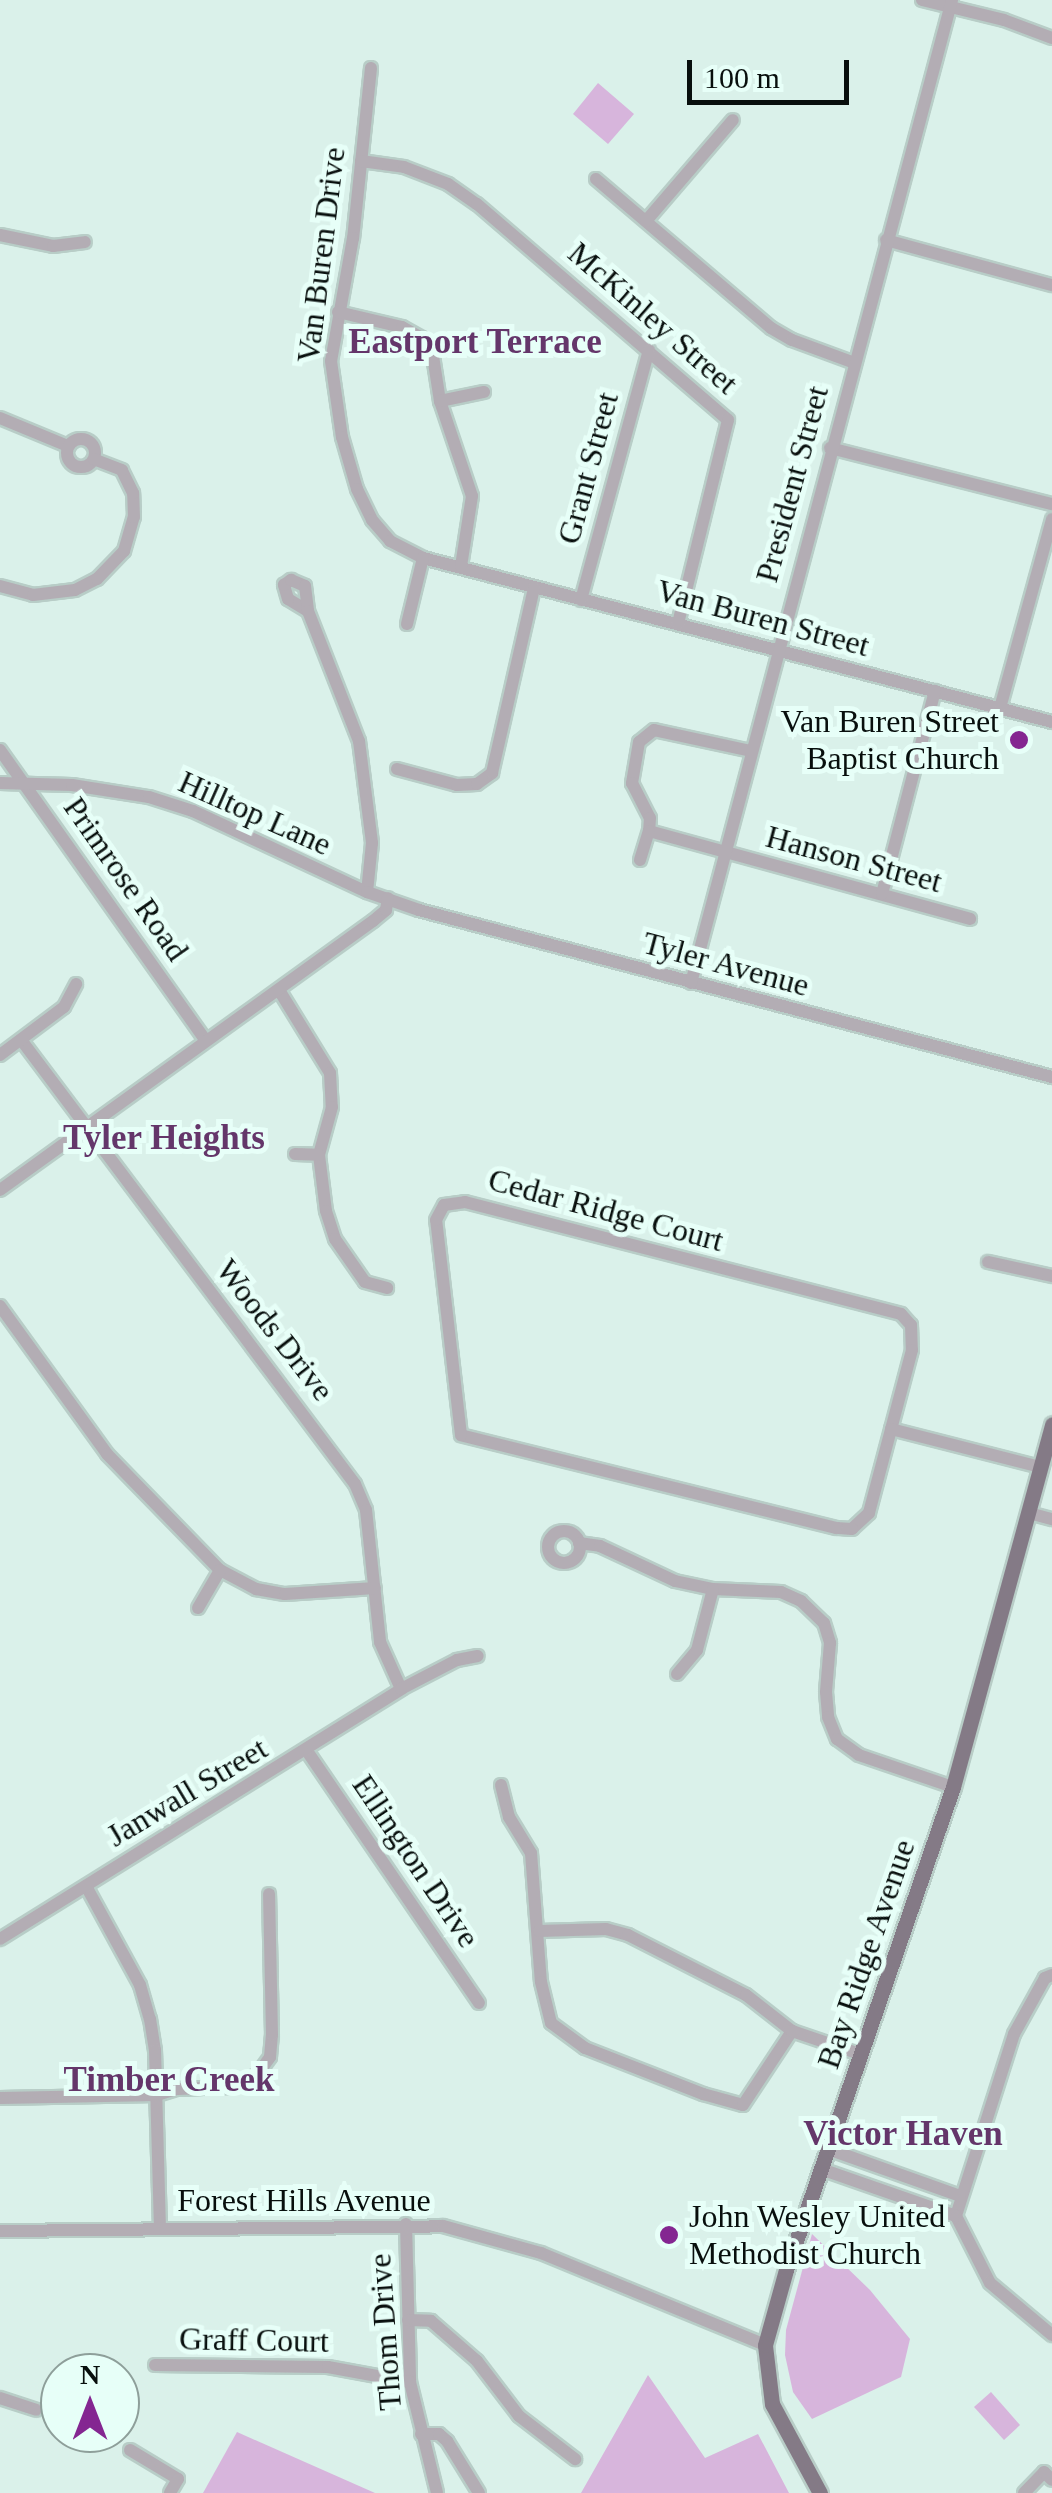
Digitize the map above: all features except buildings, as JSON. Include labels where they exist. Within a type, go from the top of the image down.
[{"type":"main road","name":"Bay Ridge Avenue","points":[[820,2493],[777,2417],[769,2389],[766,2345],[821,2169],[953,1786],[1052,1424]]},
{"type":"street","points":[[922,0],[951,4],[1052,38]]},
{"type":"street","name":"President Street","points":[[691,983],[852,362],[951,4]]},
{"type":"street","name":"Van Buren Drive","points":[[371,68],[332,361],[342,437],[356,489],[372,520],[390,541],[422,558],[461,566]]},
{"type":"street","points":[[646,221],[733,120]]},
{"type":"street","name":"McKinley Street","points":[[361,162],[404,167],[448,184],[728,420],[678,624]]},
{"type":"street","points":[[596,179],[771,328],[852,362]]},
{"type":"street","points":[[0,235],[53,246],[85,242]]},
{"type":"street","points":[[886,240],[1052,285]]},
{"type":"street","points":[[338,312],[402,327],[422,338],[433,356],[440,401],[472,496],[461,566]]},
{"type":"street","name":"Grant Street","points":[[581,600],[649,350]]},
{"type":"street","points":[[440,401],[484,392]]},
{"type":"street","points":[[0,418],[68,446],[76,440],[89,442],[94,459],[122,470],[133,493],[134,517],[124,551],[97,578],[75,590],[33,596],[0,586]]},
{"type":"street","points":[[830,448],[1052,504]]},
{"type":"street","points":[[1000,708],[1052,519]]},
{"type":"street","points":[[407,624],[422,558]]},
{"type":"street","name":"Van Buren Street","points":[[461,566],[1052,722]]},
{"type":"street","points":[[397,769],[457,785],[477,784],[492,772],[534,588]]},
{"type":"street","points":[[308,611],[359,741],[372,843],[367,892]]},
{"type":"street","points":[[882,894],[935,691]]},
{"type":"street","points":[[640,860],[650,818],[632,782],[640,742],[654,730],[751,751]]},
{"type":"street","name":"Primrose Road","points":[[0,750],[206,1040]]},
{"type":"street","name":"Hilltop Lane","points":[[0,783],[105,788],[169,803],[367,892]]},
{"type":"street","name":"Hanson Street","points":[[649,832],[970,919]]},
{"type":"street","name":"Tyler Avenue","points":[[367,892],[489,930],[1052,1077]]},
{"type":"street","points":[[0,1190],[374,920],[386,910],[388,898]]},
{"type":"street","points":[[0,1056],[64,1007],[76,984]]},
{"type":"street","points":[[280,990],[330,1072],[332,1107],[319,1155],[335,1239],[365,1282],[388,1288]]},
{"type":"street","name":"Woods Drive","points":[[22,1041],[355,1484],[366,1510],[380,1642],[401,1689]]},
{"type":"street","points":[[295,1154],[319,1155]]},
{"type":"street","name":"Cedar Ridge Court","points":[[465,1202],[902,1314],[913,1335],[891,1429],[869,1513],[852,1529],[460,1435],[436,1220],[444,1204],[465,1202]]},
{"type":"street","points":[[988,1262],[1052,1276]]},
{"type":"street","points":[[0,1306],[107,1454],[220,1570],[256,1589],[285,1594],[375,1588]]},
{"type":"street","points":[[891,1429],[1040,1468]]},
{"type":"street","points":[[1029,1513],[1052,1519]]},
{"type":"street","points":[[579,1544],[600,1546],[675,1581],[713,1588],[781,1592],[801,1600],[824,1623],[830,1643],[826,1692],[828,1717],[836,1740],[859,1755],[953,1786]]},
{"type":"street","points":[[198,1608],[220,1570]]},
{"type":"street","points":[[677,1674],[696,1650],[713,1588]]},
{"type":"street","name":"Janwall Street","points":[[0,1939],[401,1689],[457,1660],[478,1656]]},
{"type":"street","name":"Ellington Drive","points":[[307,1750],[479,2003]]},
{"type":"street","points":[[501,1785],[509,1817],[531,1854],[541,1982],[551,2024],[586,2048],[703,2094],[744,2105],[792,2030]]},
{"type":"street","points":[[86,1886],[140,1985],[155,2050],[160,2228]]},
{"type":"street","points":[[0,2098],[157,2095],[178,2088],[231,2088],[266,2067],[272,2035],[269,1894]]},
{"type":"street","points":[[539,1932],[606,1929],[628,1935],[746,1995],[792,2030],[860,2054]]},
{"type":"street","points":[[1052,1976],[1045,1978],[1014,2034],[956,2216],[990,2283],[1052,2335]]},
{"type":"street","points":[[828,2149],[960,2196]]},
{"type":"street","points":[[821,2169],[956,2216]]},
{"type":"street","name":"Thom Drive","points":[[406,2224],[410,2382],[437,2493]]},
{"type":"street","name":"Forest Hills Avenue","points":[[0,2232],[443,2226],[507,2242],[766,2345]]},
{"type":"street","points":[[408,2320],[431,2322],[477,2362],[519,2416],[575,2458]]},
{"type":"street","name":"Graff Court","points":[[155,2365],[328,2367],[410,2382]]},
{"type":"street","points":[[0,2398],[36,2410]]},
{"type":"street","points":[[422,2434],[439,2434],[448,2442],[479,2493]]},
{"type":"street","points":[[135,2453],[178,2479],[170,2493]]},
{"type":"street","points":[[1024,2493],[1044,2472],[1052,2480]]},
{"type":"shaded area","points":[[598,83],[634,114],[608,144],[573,114]]},
{"type":"shaded area","points":[[812,2234],[870,2290],[910,2339],[901,2377],[812,2419],[793,2392],[785,2355],[786,2330]]},
{"type":"shaded area","points":[[648,2375],[705,2458],[758,2434],[789,2493],[581,2493]]},
{"type":"shaded area","points":[[991,2392],[1020,2425],[1004,2440],[974,2407]]},
{"type":"shaded area","points":[[237,2432],[375,2493],[203,2493]]},
{"type":"place","name":"Van Buren Street Baptist Church","points":[[1019,740]]},
{"type":"place","name":"John Wesley United Methodist Church","points":[[669,2235]]},
{"type":"district","name":"Eastport Terrace","points":[[475,342]]},
{"type":"district","name":"Tyler Heights","points":[[164,1138]]},
{"type":"district","name":"Timber Creek","points":[[169,2080]]},
{"type":"district","name":"Victor Haven","points":[[903,2134]]}]
